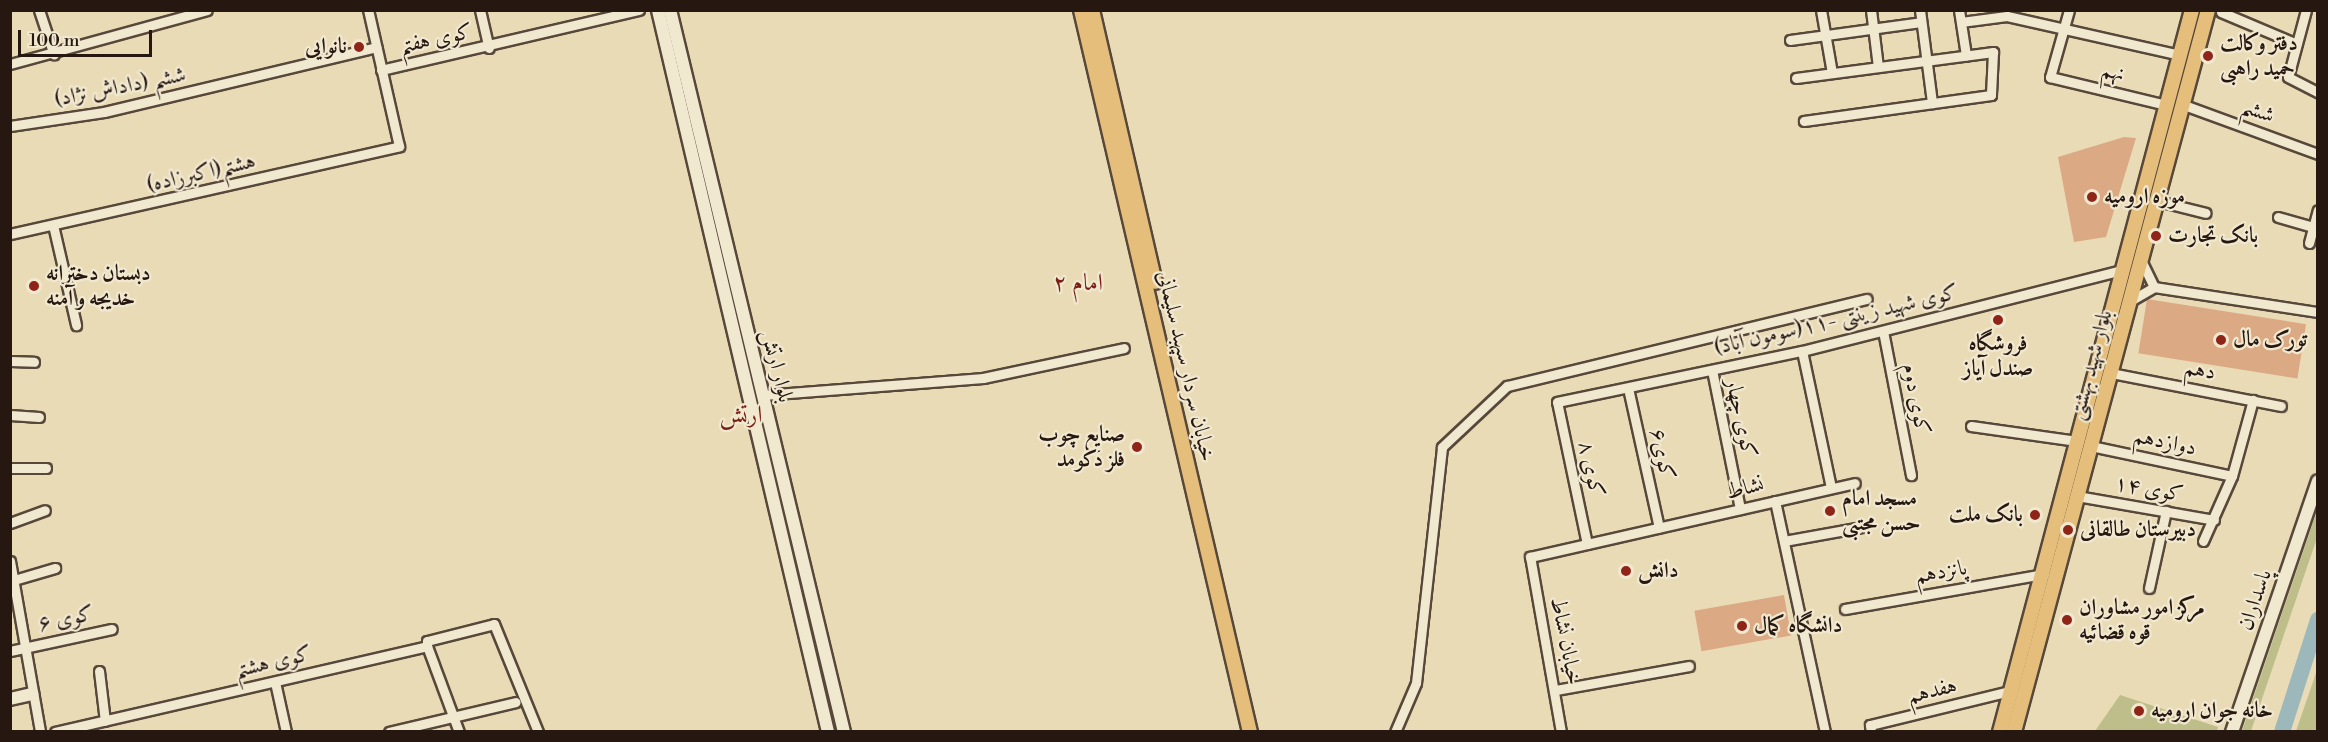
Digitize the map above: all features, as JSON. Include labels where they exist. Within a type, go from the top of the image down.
[{"type":"main road","name":"بلوار ارتش","points":[[658,10],[828,732]]},
{"type":"main road","name":"بلوار ارتش","points":[[670,10],[844,732]]},
{"type":"main road","name":"خیابان سردار سپهبد سلیمانی","points":[[1081,10],[1250,732]]},
{"type":"main road","name":"خیابان سردار سپهبد سلیمانی","points":[[1092,10],[1259,732]]},
{"type":"main road","name":"بلوار شهید بهشتی","points":[[2014,732],[2084,444],[2123,270],[2180,55],[2188,11]]},
{"type":"main road","name":"بلوار شهید بهشتی","points":[[2000,732],[2044,574],[2056,552],[2077,496],[2084,444],[2111,373],[2184,105],[2215,11]]},
{"type":"main road","points":[[748,398],[763,395]]},
{"type":"main road","name":"پاسداران","points":[[2232,732],[2318,481]]},
{"type":"main road","points":[[10,699],[32,694]]},
{"type":"street","points":[[39,10],[54,55]]},
{"type":"street","points":[[10,64],[54,55],[207,10]]},
{"type":"street","points":[[368,10],[381,70]]},
{"type":"street","points":[[480,10],[489,48]]},
{"type":"street","name":"کوی هفتم","points":[[381,70],[489,48],[639,10]]},
{"type":"street","points":[[1821,10],[1832,73]]},
{"type":"street","points":[[1870,10],[1878,67]]},
{"type":"street","points":[[1920,10],[1932,103]]},
{"type":"street","points":[[1959,10],[1966,55]]},
{"type":"street","points":[[2064,28],[2068,10]]},
{"type":"street","points":[[2306,10],[2288,77],[2318,92]]},
{"type":"street","points":[[2215,11],[2297,44]]},
{"type":"street","points":[[1961,22],[2007,13],[2180,55]]},
{"type":"street","points":[[1790,40],[1921,22]]},
{"type":"street","name":"نهم","points":[[2064,28],[2050,77],[2167,105]]},
{"type":"street","name":"ششم (داداش نژاد)","points":[[10,126],[116,110],[376,47]]},
{"type":"street","points":[[1796,78],[1993,52],[1991,95],[1804,121]]},
{"type":"street","name":"هشتم(اکبرزاده)","points":[[10,234],[399,146],[381,70]]},
{"type":"street","name":"ششم","points":[[2184,105],[2318,154]]},
{"type":"street","points":[[2158,201],[2206,213]]},
{"type":"street","points":[[2309,243],[2318,210]]},
{"type":"street","points":[[2277,217],[2313,227]]},
{"type":"street","points":[[53,225],[76,325]]},
{"type":"street","points":[[2141,260],[2154,287]]},
{"type":"street","name":"کوی شهید زینتی -۱۱(سومون آباد)","points":[[1557,402],[1802,351],[2123,270]]},
{"type":"street","points":[[2130,302],[2154,287],[2318,312]]},
{"type":"street","points":[[1395,732],[1416,683],[1442,447],[1507,386],[1867,298]]},
{"type":"street","name":"کوی دوم","points":[[1883,331],[1911,474]]},
{"type":"street","points":[[763,395],[983,378],[1124,348]]},
{"type":"street","points":[[1802,351],[1831,488]]},
{"type":"street","points":[[10,361],[34,362]]},
{"type":"street","name":"کوی چهار","points":[[1712,370],[1740,509]]},
{"type":"street","name":"دهم","points":[[2111,373],[2281,406]]},
{"type":"street","name":"کوی۶","points":[[1628,388],[1659,528]]},
{"type":"street","points":[[2203,541],[2232,476],[2253,400]]},
{"type":"street","name":"کوی ۸","points":[[1557,402],[1587,544]]},
{"type":"street","points":[[10,415],[39,417]]},
{"type":"street","name":"دوازدهم","points":[[1971,426],[2084,444],[2232,476]]},
{"type":"street","points":[[10,468],[46,468]]},
{"type":"street","name":"نشاط","points":[[1530,557],[1855,483]]},
{"type":"street","name":"کوی ۱۴","points":[[2077,496],[2214,520]]},
{"type":"street","points":[[1775,501],[1826,732]]},
{"type":"street","points":[[10,523],[45,510]]},
{"type":"street","points":[[2149,588],[2166,512]]},
{"type":"street","points":[[1784,541],[1862,527]]},
{"type":"street","name":"خیابان نشاط","points":[[1530,557],[1556,690],[1561,732]]},
{"type":"street","points":[[10,561],[28,647],[32,694],[40,732]]},
{"type":"street","points":[[14,580],[55,568]]},
{"type":"street","name":"پانزدهم","points":[[1845,609],[2044,574]]},
{"type":"street","name":"کوی هشتم","points":[[55,732],[427,645],[427,641],[494,624],[538,732]]},
{"type":"street","name":"کوی ۶","points":[[10,651],[112,629]]},
{"type":"street","points":[[427,645],[459,732]]},
{"type":"street","points":[[1556,690],[1689,666]]},
{"type":"street","points":[[99,671],[105,721]]},
{"type":"street","points":[[275,682],[286,732]]},
{"type":"street","name":"هفدهم","points":[[1871,732],[1870,725],[2010,691]]},
{"type":"street","points":[[389,732],[516,702]]},
{"type":"green space","points":[[2317,511],[2317,538],[2251,731],[2242,731]]},
{"type":"green space","points":[[2317,669],[2317,731],[2296,731],[2313,682]]},
{"type":"green space","name":"خانه جوان ارومیه","points":[[2120,695],[2218,727],[2217,731],[2095,731]]},
{"type":"building","name":"موزه ارومیه","points":[[2124,137],[2136,138],[2106,237],[2074,242],[2058,157]]},
{"type":"building","name":"تورک مال","points":[[2147,299],[2306,324],[2297,379],[2138,353]]},
{"type":"building","name":"دانشگاه کمال","points":[[1784,595],[1791,635],[1702,651],[1694,611]]},
{"type":"waterway","points":[[2282,732],[2318,620]]},
{"type":"place","name":"نانوایی","points":[[359,47]]},
{"type":"place","name":"دفتر وکالت حمید راهبی","points":[[2208,56]]},
{"type":"place","name":"موزه ارومیه","points":[[2092,197]]},
{"type":"place","name":"بانک تجارت","points":[[2156,236]]},
{"type":"place","name":"دبستان دخترانه خدیجه و آمنه","points":[[34,286]]},
{"type":"place","name":"فروشگاه صندل آیاز","points":[[1998,320]]},
{"type":"place","name":"تورک مال","points":[[2221,340]]},
{"type":"place","name":"صنایع چوب فلز دکومد","points":[[1137,447]]},
{"type":"place","name":"مسجد امام حسن مجتبی","points":[[1830,511]]},
{"type":"place","name":"بانک ملت","points":[[2035,515]]},
{"type":"place","name":"دبیرستان طالقانی","points":[[2068,530]]},
{"type":"place","name":"دانش","points":[[1626,571]]},
{"type":"place","name":"مرکز امور مشاوران قوه قضائیه","points":[[2067,620]]},
{"type":"place","name":"دانشگاه کمال","points":[[1742,626]]},
{"type":"place","name":"خانه جوان ارومیه","points":[[2139,711]]},
{"type":"district","name":"امام ۲","points":[[1078,284]]},
{"type":"district","name":"ارتش","points":[[741,416]]}]
